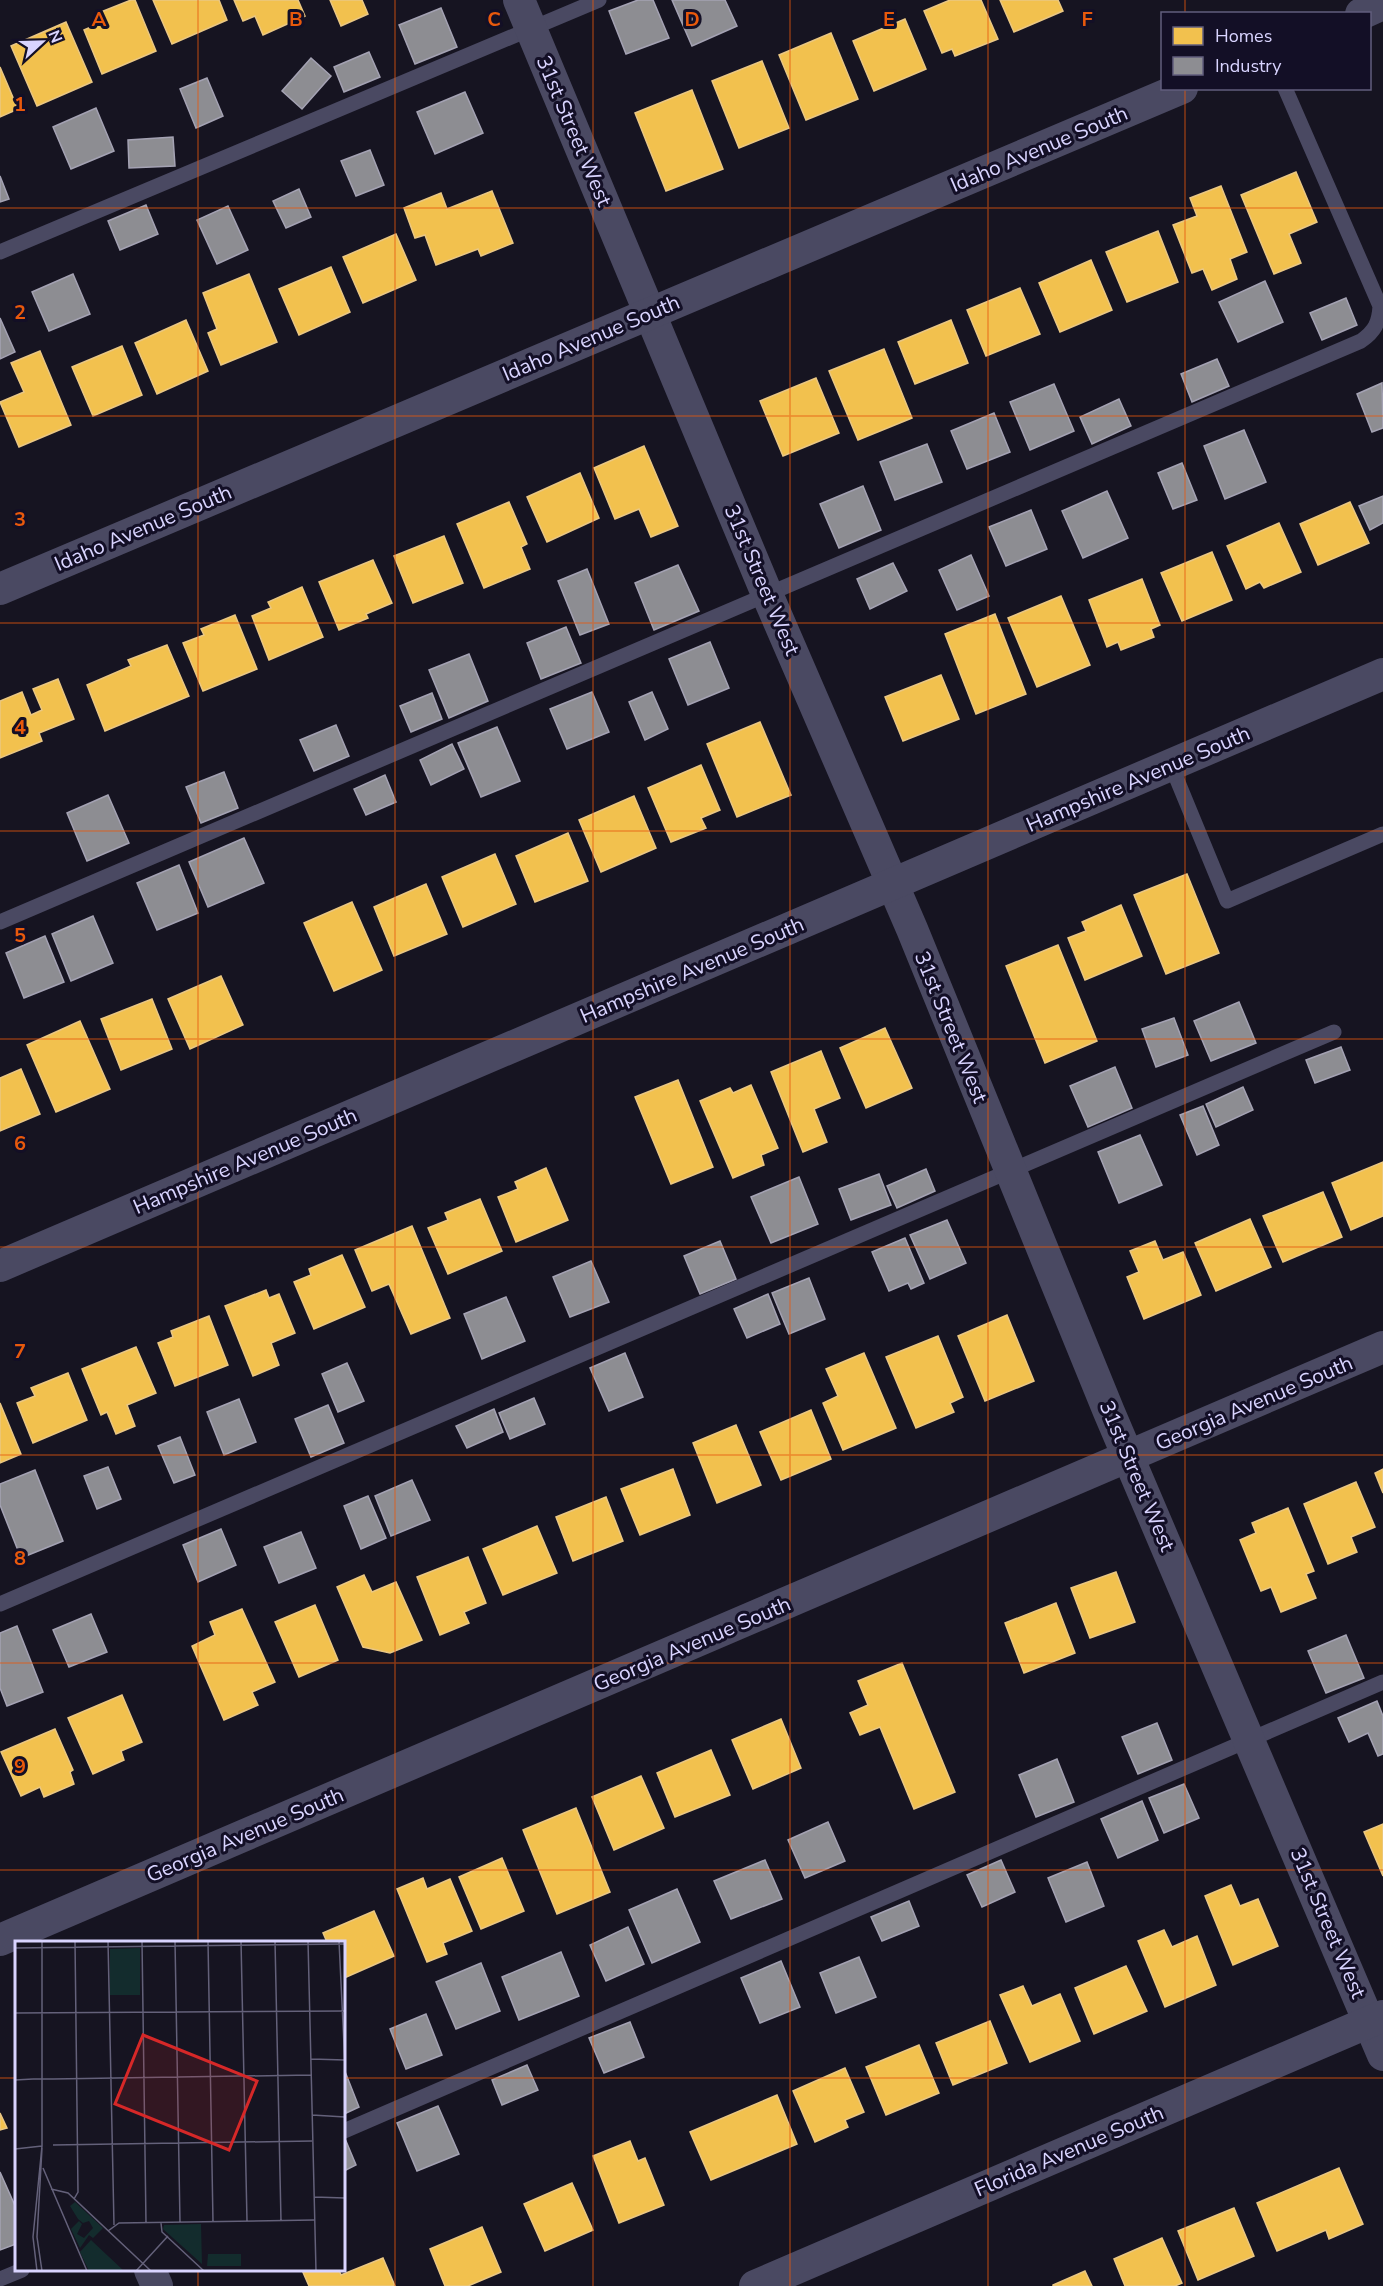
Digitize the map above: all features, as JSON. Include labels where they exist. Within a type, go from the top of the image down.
[{"type":"street","name":"31st Street West","points":[[519,0],[767,594],[892,884],[1010,1172],[1249,1740],[1376,2019],[1383,2055]]},
{"type":"street","points":[[1365,12],[1383,4]]},
{"type":"street","name":"Idaho Avenue South","points":[[0,589],[1177,90]]},
{"type":"street","name":"Hampshire Avenue South","points":[[0,1266],[1383,674]]},
{"type":"street","name":"Georgia Avenue South","points":[[6,1938],[1383,1347]]},
{"type":"street","name":"Florida Avenue South","points":[[756,2286],[1376,2019]]},
{"type":"street","points":[[150,2271],[157,2286]]},
{"type":"lane","points":[[0,252],[600,0]]},
{"type":"lane","points":[[0,922],[1350,346],[1372,333],[1379,321],[1380,306],[1286,90]]},
{"type":"lane","points":[[1171,765],[1227,901],[1383,834]]},
{"type":"lane","points":[[0,1604],[1334,1032]]},
{"type":"lane","points":[[345,2131],[1383,1682]]},
{"type":"lane","points":[[0,2279],[20,2271]]},
{"type":"building: Homes","points":[[135,0],[156,51],[102,74],[84,30],[105,21],[101,12]]},
{"type":"building: Homes","points":[[153,0],[219,0],[227,20],[172,44]]},
{"type":"building: Homes","points":[[234,0],[298,0],[305,16],[263,35],[255,16],[243,21]]},
{"type":"building: Homes","points":[[330,0],[362,0],[368,14],[341,26]]},
{"type":"building: Homes","points":[[950,0],[981,0],[998,39],[955,56],[952,49],[942,53],[924,11]]},
{"type":"building: Homes","points":[[1000,0],[1058,0],[1063,11],[1014,32]]},
{"type":"building: Homes","points":[[905,19],[926,69],[874,91],[853,41]]},
{"type":"building: Homes","points":[[66,22],[92,82],[37,106],[11,46]]},
{"type":"building: Homes","points":[[831,33],[858,99],[806,120],[779,55]]},
{"type":"building: Homes","points":[[762,61],[789,128],[739,148],[712,81]]},
{"type":"building: Homes","points":[[0,67],[18,109],[0,117]]},
{"type":"building: Homes","points":[[692,90],[723,169],[666,191],[635,113]]},
{"type":"building: Homes","points":[[1296,172],[1317,222],[1289,234],[1301,263],[1274,274],[1241,195]]},
{"type":"building: Homes","points":[[1221,186],[1247,252],[1230,259],[1237,279],[1212,290],[1203,269],[1192,273],[1173,225],[1197,216],[1190,198]]},
{"type":"building: Homes","points":[[492,191],[513,243],[481,256],[478,249],[436,265],[425,235],[415,238],[404,208],[441,193],[447,209]]},
{"type":"building: Homes","points":[[1158,231],[1178,282],[1127,302],[1106,252]]},
{"type":"building: Homes","points":[[396,234],[416,280],[363,303],[343,257]]},
{"type":"building: Homes","points":[[1091,260],[1112,310],[1060,332],[1039,283]]},
{"type":"building: Homes","points":[[331,267],[350,312],[299,335],[279,289]]},
{"type":"building: Homes","points":[[249,274],[277,342],[221,365],[208,333],[217,329],[203,293]]},
{"type":"building: Homes","points":[[1020,288],[1040,334],[986,356],[967,310]]},
{"type":"building: Homes","points":[[186,320],[208,371],[157,394],[135,343]]},
{"type":"building: Homes","points":[[951,320],[968,363],[915,384],[898,342]]},
{"type":"building: Homes","points":[[122,346],[142,395],[93,416],[72,367]]},
{"type":"building: Homes","points":[[884,349],[912,418],[858,440],[829,371]]},
{"type":"building: Homes","points":[[40,351],[71,425],[19,447],[0,402],[24,392],[11,363]]},
{"type":"building: Homes","points":[[816,378],[839,433],[783,456],[760,401]]},
{"type":"building: Homes","points":[[644,446],[678,526],[651,537],[639,509],[615,519],[594,468]]},
{"type":"building: Homes","points":[[580,473],[599,518],[547,542],[527,497]]},
{"type":"building: Homes","points":[[509,502],[527,544],[521,547],[530,569],[484,588],[457,524]]},
{"type":"building: Homes","points":[[1350,502],[1369,543],[1318,565],[1300,524]]},
{"type":"building: Homes","points":[[1279,523],[1301,572],[1264,588],[1260,582],[1246,589],[1227,546]]},
{"type":"building: Homes","points":[[444,536],[463,583],[413,603],[394,556]]},
{"type":"building: Homes","points":[[1212,552],[1232,600],[1182,621],[1161,573]]},
{"type":"building: Homes","points":[[373,560],[392,603],[366,614],[368,618],[339,630],[319,582]]},
{"type":"building: Homes","points":[[1142,579],[1160,625],[1151,629],[1154,637],[1121,650],[1118,642],[1107,647],[1089,600]]},
{"type":"building: Homes","points":[[302,587],[323,637],[269,660],[252,616],[271,608],[268,602]]},
{"type":"building: Homes","points":[[1061,596],[1090,665],[1037,687],[1008,618]]},
{"type":"building: Homes","points":[[995,614],[1026,694],[976,714],[945,634]]},
{"type":"building: Homes","points":[[235,615],[257,669],[203,691],[183,643],[204,635],[201,629]]},
{"type":"building: Homes","points":[[167,645],[189,696],[105,731],[87,685],[131,666],[128,660]]},
{"type":"building: Homes","points":[[941,675],[959,719],[903,741],[885,697]]},
{"type":"building: Homes","points":[[58,679],[74,719],[39,733],[42,741],[0,758],[0,701],[22,692],[31,715],[42,710],[33,689]]},
{"type":"building: Homes","points":[[760,722],[791,795],[737,817],[707,744]]},
{"type":"building: Homes","points":[[701,765],[720,810],[701,818],[706,828],[671,842],[648,788]]},
{"type":"building: Homes","points":[[634,796],[656,848],[601,872],[579,820]]},
{"type":"building: Homes","points":[[568,833],[588,881],[535,902],[516,856]]},
{"type":"building: Homes","points":[[495,854],[516,904],[463,927],[442,877]]},
{"type":"building: Homes","points":[[1187,874],[1219,953],[1166,974],[1134,895]]},
{"type":"building: Homes","points":[[426,884],[447,934],[394,956],[374,907]]},
{"type":"building: Homes","points":[[352,902],[382,970],[334,991],[304,923]]},
{"type":"building: Homes","points":[[1121,905],[1142,956],[1085,980],[1068,938],[1086,931],[1082,922]]},
{"type":"building: Homes","points":[[1058,945],[1097,1041],[1045,1063],[1006,966]]},
{"type":"building: Homes","points":[[221,976],[243,1025],[190,1049],[168,999]]},
{"type":"building: Homes","points":[[152,999],[172,1049],[121,1070],[101,1019]]},
{"type":"building: Homes","points":[[80,1021],[110,1089],[56,1112],[27,1045]]},
{"type":"building: Homes","points":[[885,1028],[912,1088],[866,1108],[840,1048]]},
{"type":"building: Homes","points":[[821,1051],[840,1098],[814,1109],[827,1142],[803,1152],[771,1072]]},
{"type":"building: Homes","points":[[21,1069],[40,1114],[0,1131],[0,1078]]},
{"type":"building: Homes","points":[[678,1080],[713,1167],[671,1184],[635,1097]]},
{"type":"building: Homes","points":[[751,1085],[778,1148],[761,1155],[764,1165],[733,1178],[700,1101],[730,1088],[733,1093]]},
{"type":"building: Homes","points":[[1383,1162],[1383,1216],[1351,1230],[1332,1183]]},
{"type":"building: Homes","points":[[546,1168],[568,1220],[516,1242],[498,1197],[518,1189],[515,1182]]},
{"type":"building: Homes","points":[[1323,1192],[1342,1237],[1283,1262],[1263,1216]]},
{"type":"building: Homes","points":[[480,1199],[502,1251],[448,1274],[428,1228],[448,1220],[445,1213]]},
{"type":"building: Homes","points":[[1250,1219],[1271,1267],[1216,1291],[1195,1243]]},
{"type":"building: Homes","points":[[412,1226],[450,1318],[411,1334],[389,1284],[372,1291],[355,1250]]},
{"type":"building: Homes","points":[[1155,1241],[1163,1260],[1183,1252],[1201,1295],[1144,1319],[1127,1277],[1139,1272],[1130,1251]]},
{"type":"building: Homes","points":[[342,1255],[365,1307],[314,1329],[294,1282],[311,1275],[309,1269]]},
{"type":"building: Homes","points":[[266,1290],[269,1298],[279,1294],[295,1333],[271,1343],[279,1365],[253,1376],[225,1306]]},
{"type":"building: Homes","points":[[1007,1315],[1034,1381],[985,1401],[958,1336]]},
{"type":"building: Homes","points":[[209,1316],[228,1365],[175,1386],[158,1343],[173,1337],[171,1331]]},
{"type":"building: Homes","points":[[938,1336],[963,1397],[950,1403],[954,1412],[916,1428],[886,1357]]},
{"type":"building: Homes","points":[[136,1347],[156,1393],[127,1405],[135,1426],[116,1434],[107,1412],[101,1415],[82,1369]]},
{"type":"building: Homes","points":[[864,1353],[896,1428],[843,1450],[823,1403],[838,1396],[826,1369]]},
{"type":"building: Homes","points":[[68,1373],[87,1420],[33,1443],[17,1403],[35,1396],[31,1388]]},
{"type":"building: Homes","points":[[0,1403],[21,1454],[0,1463]]},
{"type":"building: Homes","points":[[811,1410],[831,1459],[781,1480],[760,1432]]},
{"type":"building: Homes","points":[[736,1425],[761,1485],[717,1503],[693,1443]]},
{"type":"building: Homes","points":[[673,1469],[690,1515],[640,1535],[621,1489]]},
{"type":"building: Homes","points":[[1383,1469],[1383,1493],[1375,1473]]},
{"type":"building: Homes","points":[[1356,1482],[1375,1527],[1351,1537],[1357,1552],[1328,1564],[1304,1504]]},
{"type":"building: Homes","points":[[606,1497],[623,1541],[573,1561],[556,1517]]},
{"type":"building: Homes","points":[[1288,1508],[1314,1571],[1306,1574],[1316,1598],[1281,1612],[1271,1587],[1261,1591],[1240,1540],[1256,1533],[1252,1523]]},
{"type":"building: Homes","points":[[537,1526],[557,1573],[503,1595],[483,1549]]},
{"type":"building: Homes","points":[[468,1557],[486,1603],[464,1612],[469,1623],[440,1635],[417,1577]]},
{"type":"building: Homes","points":[[1116,1572],[1135,1622],[1090,1638],[1071,1588]]},
{"type":"building: Homes","points":[[364,1575],[372,1592],[396,1582],[422,1640],[390,1653],[363,1647],[337,1587]]},
{"type":"building: Homes","points":[[1056,1603],[1075,1653],[1024,1673],[1005,1623]]},
{"type":"building: Homes","points":[[315,1605],[338,1660],[299,1677],[275,1622]]},
{"type":"building: Homes","points":[[242,1609],[275,1682],[252,1692],[258,1705],[224,1720],[192,1646],[215,1635],[210,1622]]},
{"type":"building: Homes","points":[[902,1663],[955,1792],[914,1809],[880,1727],[860,1735],[850,1713],[868,1705],[858,1681]]},
{"type":"building: Homes","points":[[122,1695],[142,1742],[121,1751],[124,1760],[93,1774],[68,1718]]},
{"type":"building: Homes","points":[[781,1719],[801,1768],[753,1789],[732,1740]]},
{"type":"building: Homes","points":[[55,1729],[73,1770],[70,1772],[74,1784],[44,1797],[40,1787],[21,1796],[1,1752]]},
{"type":"building: Homes","points":[[711,1750],[730,1795],[675,1817],[657,1773]]},
{"type":"building: Homes","points":[[641,1776],[664,1828],[614,1850],[592,1797]]},
{"type":"building: Homes","points":[[576,1808],[610,1892],[557,1914],[523,1830]]},
{"type":"building: Homes","points":[[1383,1824],[1383,1876],[1364,1832]]},
{"type":"building: Homes","points":[[502,1858],[524,1911],[481,1929],[459,1877]]},
{"type":"building: Homes","points":[[423,1878],[427,1889],[450,1879],[472,1931],[443,1943],[447,1954],[427,1962],[397,1889]]},
{"type":"building: Homes","points":[[1231,1885],[1240,1906],[1258,1899],[1278,1946],[1233,1965],[1205,1896]]},
{"type":"building: Homes","points":[[374,1911],[394,1956],[345,1978],[345,1941],[327,1941],[323,1933]]},
{"type":"building: Homes","points":[[1164,1930],[1172,1947],[1197,1936],[1216,1985],[1165,2007],[1138,1941]]},
{"type":"building: Homes","points":[[1126,1966],[1147,2011],[1094,2034],[1075,1988]]},
{"type":"building: Homes","points":[[1023,1986],[1032,2006],[1060,1994],[1080,2041],[1030,2062],[1000,1995]]},
{"type":"building: Homes","points":[[990,2021],[1007,2063],[953,2085],[936,2043]]},
{"type":"building: Homes","points":[[919,2045],[939,2093],[886,2115],[866,2067]]},
{"type":"building: Homes","points":[[845,2068],[864,2112],[845,2120],[848,2127],[815,2142],[793,2091]]},
{"type":"building: Homes","points":[[777,2095],[797,2144],[711,2180],[690,2132]]},
{"type":"building: Homes","points":[[0,2113],[7,2128],[0,2130]]},
{"type":"building: Homes","points":[[630,2141],[638,2161],[645,2158],[664,2205],[619,2223],[593,2156]]},
{"type":"building: Homes","points":[[1339,2168],[1363,2224],[1329,2239],[1326,2230],[1277,2251],[1257,2203]]},
{"type":"building: Homes","points":[[572,2183],[593,2230],[545,2251],[524,2204]]},
{"type":"building: Homes","points":[[1234,2208],[1254,2256],[1198,2280],[1178,2231]]},
{"type":"building: Homes","points":[[482,2227],[501,2272],[468,2286],[445,2286],[430,2249]]},
{"type":"building: Homes","points":[[1162,2238],[1182,2283],[1175,2286],[1125,2286],[1114,2259]]},
{"type":"building: Homes","points":[[383,2258],[395,2286],[309,2286],[302,2271],[339,2271],[341,2275]]},
{"type":"building: Homes","points":[[1085,2271],[1092,2286],[1053,2286],[1053,2285]]},
{"type":"building: Industry","points":[[638,0],[653,0],[669,38],[626,54],[609,11]]},
{"type":"building: Industry","points":[[672,0],[725,0],[737,26],[692,46]]},
{"type":"building: Industry","points":[[441,8],[457,47],[415,64],[399,25]]},
{"type":"building: Industry","points":[[369,52],[380,77],[344,92],[334,67]]},
{"type":"building: Industry","points":[[311,58],[331,76],[302,109],[282,91]]},
{"type":"building: Industry","points":[[207,78],[223,116],[196,128],[180,89]]},
{"type":"building: Industry","points":[[465,92],[483,133],[435,154],[417,112]]},
{"type":"building: Industry","points":[[96,108],[114,151],[71,169],[53,127]]},
{"type":"building: Industry","points":[[173,137],[175,166],[129,168],[128,140]]},
{"type":"building: Industry","points":[[370,150],[384,185],[356,196],[341,161]]},
{"type":"building: Industry","points":[[0,176],[9,199],[0,202]]},
{"type":"building: Industry","points":[[299,189],[311,217],[286,228],[273,201]]},
{"type":"building: Industry","points":[[146,205],[158,234],[120,250],[108,221]]},
{"type":"building: Industry","points":[[228,206],[248,250],[217,264],[197,220]]},
{"type":"building: Industry","points":[[73,274],[90,314],[49,331],[32,292]]},
{"type":"building: Industry","points":[[1265,281],[1283,322],[1238,342],[1219,302]]},
{"type":"building: Industry","points":[[1346,298],[1357,325],[1322,340],[1310,313]]},
{"type":"building: Industry","points":[[0,318],[15,352],[0,359]]},
{"type":"building: Industry","points":[[1217,359],[1229,386],[1192,402],[1181,374]]},
{"type":"building: Industry","points":[[1382,383],[1383,428],[1372,432],[1357,394]]},
{"type":"building: Industry","points":[[1054,384],[1074,431],[1030,450],[1010,402]]},
{"type":"building: Industry","points":[[1119,399],[1131,426],[1092,444],[1080,417]]},
{"type":"building: Industry","points":[[994,413],[1010,452],[967,469],[951,431]]},
{"type":"building: Industry","points":[[1244,430],[1266,482],[1225,499],[1204,446]]},
{"type":"building: Industry","points":[[927,444],[942,482],[895,500],[880,462]]},
{"type":"building: Industry","points":[[1182,463],[1197,500],[1173,509],[1158,473]]},
{"type":"building: Industry","points":[[863,486],[881,530],[839,548],[820,504]]},
{"type":"building: Industry","points":[[1107,491],[1128,538],[1083,558],[1062,511]]},
{"type":"building: Industry","points":[[1383,496],[1383,523],[1370,530],[1359,506]]},
{"type":"building: Industry","points":[[1031,510],[1047,549],[1006,566],[989,527]]},
{"type":"building: Industry","points":[[971,555],[989,596],[957,610],[939,570]]},
{"type":"building: Industry","points":[[893,563],[907,591],[870,609],[857,579]]},
{"type":"building: Industry","points":[[678,565],[699,611],[654,630],[635,583]]},
{"type":"building: Industry","points":[[587,569],[609,624],[580,635],[558,581]]},
{"type":"building: Industry","points":[[566,627],[581,663],[541,679],[527,643]]},
{"type":"building: Industry","points":[[710,642],[729,688],[688,705],[669,659]]},
{"type":"building: Industry","points":[[469,654],[488,701],[449,718],[429,670]]},
{"type":"building: Industry","points":[[592,692],[609,732],[567,749],[550,709]]},
{"type":"building: Industry","points":[[652,692],[668,729],[645,740],[629,702]]},
{"type":"building: Industry","points":[[432,693],[442,719],[411,732],[400,706]]},
{"type":"building: Industry","points":[[336,725],[349,756],[314,771],[300,740]]},
{"type":"building: Industry","points":[[497,727],[520,781],[481,797],[458,743]]},
{"type":"building: Industry","points":[[452,744],[464,769],[431,785],[420,760]]},
{"type":"building: Industry","points":[[224,772],[238,808],[201,823],[186,787]]},
{"type":"building: Industry","points":[[385,775],[396,802],[366,815],[354,789]]},
{"type":"building: Industry","points":[[108,795],[129,843],[87,861],[67,813]]},
{"type":"building: Industry","points":[[244,838],[264,883],[208,907],[189,862]]},
{"type":"building: Industry","points":[[179,865],[198,913],[157,930],[137,883]]},
{"type":"building: Industry","points":[[93,916],[113,963],[71,981],[52,934]]},
{"type":"building: Industry","points":[[45,936],[64,982],[24,998],[6,953]]},
{"type":"building: Industry","points":[[1239,1002],[1256,1043],[1211,1061],[1194,1021]]},
{"type":"building: Industry","points":[[1174,1018],[1188,1055],[1156,1067],[1142,1029]]},
{"type":"building: Industry","points":[[1341,1047],[1350,1070],[1315,1083],[1306,1060]]},
{"type":"building: Industry","points":[[1115,1067],[1132,1108],[1088,1127],[1070,1086]]},
{"type":"building: Industry","points":[[1243,1087],[1253,1110],[1216,1127],[1206,1104]]},
{"type":"building: Industry","points":[[1203,1106],[1219,1145],[1197,1155],[1180,1115]]},
{"type":"building: Industry","points":[[1140,1135],[1162,1185],[1119,1203],[1098,1152]]},
{"type":"building: Industry","points":[[926,1169],[935,1191],[897,1208],[887,1186]]},
{"type":"building: Industry","points":[[879,1174],[891,1205],[851,1220],[839,1189]]},
{"type":"building: Industry","points":[[799,1177],[818,1224],[771,1243],[751,1197]]},
{"type":"building: Industry","points":[[947,1220],[966,1263],[930,1279],[910,1235]]},
{"type":"building: Industry","points":[[905,1238],[924,1283],[911,1289],[908,1283],[889,1291],[872,1252]]},
{"type":"building: Industry","points":[[720,1241],[736,1279],[700,1294],[684,1256]]},
{"type":"building: Industry","points":[[591,1261],[609,1302],[570,1317],[553,1277]]},
{"type":"building: Industry","points":[[809,1278],[825,1319],[789,1334],[772,1293]]},
{"type":"building: Industry","points":[[768,1294],[780,1324],[747,1338],[734,1309]]},
{"type":"building: Industry","points":[[506,1297],[525,1341],[482,1359],[464,1314]]},
{"type":"building: Industry","points":[[625,1353],[643,1397],[609,1411],[590,1368]]},
{"type":"building: Industry","points":[[347,1363],[364,1401],[338,1412],[322,1374]]},
{"type":"building: Industry","points":[[534,1398],[545,1424],[510,1439],[499,1413]]},
{"type":"building: Industry","points":[[239,1399],[256,1442],[224,1455],[207,1412]]},
{"type":"building: Industry","points":[[328,1405],[344,1443],[311,1457],[295,1419]]},
{"type":"building: Industry","points":[[494,1409],[503,1432],[467,1448],[456,1426]]},
{"type":"building: Industry","points":[[180,1437],[195,1475],[174,1483],[158,1446]]},
{"type":"building: Industry","points":[[108,1467],[121,1499],[97,1509],[84,1476]]},
{"type":"building: Industry","points":[[35,1470],[63,1541],[21,1558],[0,1505],[0,1484]]},
{"type":"building: Industry","points":[[412,1480],[430,1520],[391,1536],[375,1496]]},
{"type":"building: Industry","points":[[368,1496],[386,1538],[361,1549],[344,1506]]},
{"type":"building: Industry","points":[[221,1529],[236,1565],[198,1582],[183,1545]]},
{"type":"building: Industry","points":[[301,1532],[316,1568],[279,1583],[264,1547]]},
{"type":"building: Industry","points":[[91,1614],[107,1652],[69,1667],[53,1630]]},
{"type":"building: Industry","points":[[17,1626],[43,1692],[7,1706],[0,1688],[0,1633]]},
{"type":"building: Industry","points":[[1346,1635],[1364,1678],[1326,1693],[1308,1651]]},
{"type":"building: Industry","points":[[1377,1701],[1383,1716],[1383,1754],[1378,1756],[1368,1733],[1349,1742],[1338,1718]]},
{"type":"building: Industry","points":[[1157,1723],[1172,1760],[1138,1774],[1122,1737]]},
{"type":"building: Industry","points":[[1057,1759],[1074,1802],[1036,1817],[1019,1775]]},
{"type":"building: Industry","points":[[1184,1784],[1199,1818],[1164,1833],[1149,1798]]},
{"type":"building: Industry","points":[[1142,1801],[1158,1840],[1118,1858],[1101,1819]]},
{"type":"building: Industry","points":[[828,1822],[845,1861],[805,1878],[788,1840]]},
{"type":"building: Industry","points":[[765,1860],[782,1899],[731,1919],[714,1881]]},
{"type":"building: Industry","points":[[1001,1860],[1015,1892],[982,1907],[967,1875]]},
{"type":"building: Industry","points":[[1087,1862],[1104,1906],[1066,1922],[1048,1878]]},
{"type":"building: Industry","points":[[677,1889],[700,1942],[652,1963],[629,1910]]},
{"type":"building: Industry","points":[[909,1901],[919,1926],[882,1941],[871,1917]]},
{"type":"building: Industry","points":[[628,1927],[644,1964],[606,1981],[590,1945]]},
{"type":"building: Industry","points":[[561,1952],[579,1996],[519,2020],[502,1977]]},
{"type":"building: Industry","points":[[859,1957],[876,1997],[836,2013],[820,1973]]},
{"type":"building: Industry","points":[[781,1961],[800,2007],[760,2023],[741,1978]]},
{"type":"building: Industry","points":[[481,1963],[500,2011],[456,2029],[436,1982]]},
{"type":"building: Industry","points":[[426,2014],[442,2055],[406,2069],[390,2029]]},
{"type":"building: Industry","points":[[630,2022],[644,2057],[604,2073],[589,2038]]},
{"type":"building: Industry","points":[[527,2065],[538,2090],[502,2105],[492,2080]]},
{"type":"building: Industry","points":[[345,2072],[359,2107],[345,2114]]},
{"type":"building: Industry","points":[[438,2106],[459,2154],[417,2171],[397,2123]]},
{"type":"building: Industry","points":[[345,2142],[356,2165],[345,2170]]},
{"type":"building: Industry","points":[[0,2172],[15,2206],[15,2244],[0,2250]]}]
